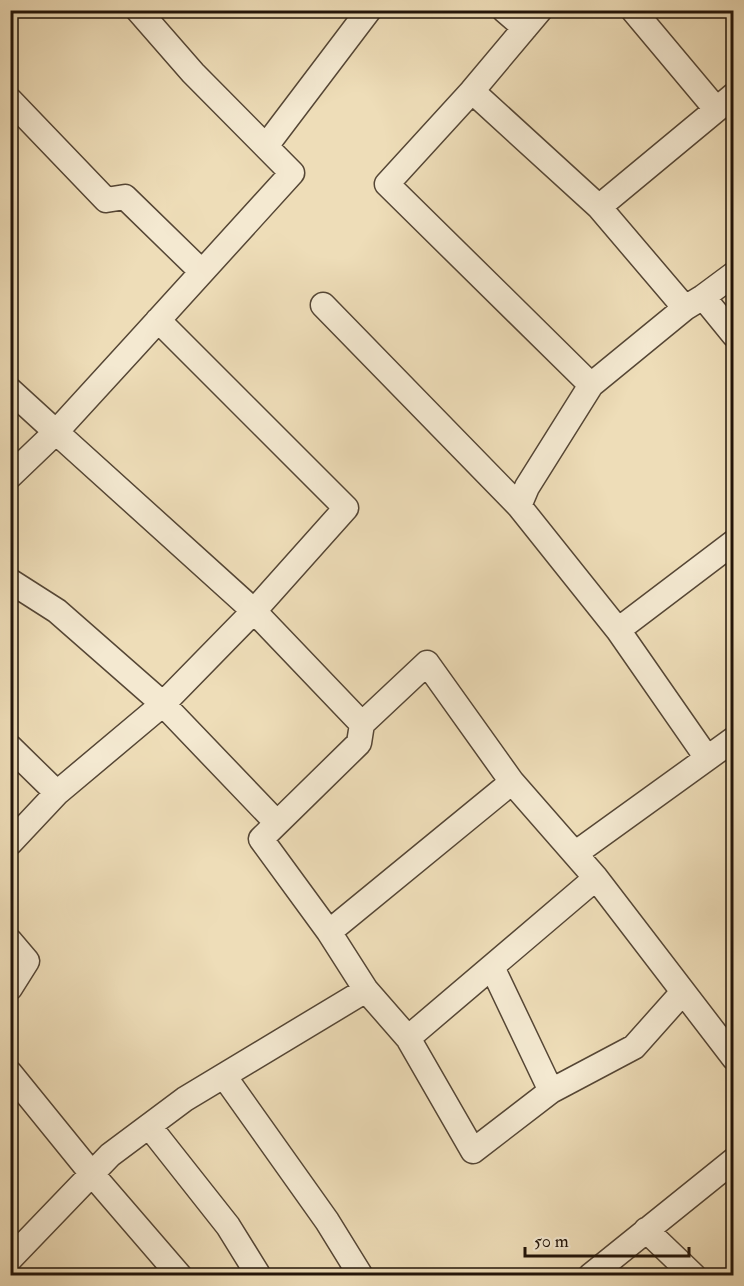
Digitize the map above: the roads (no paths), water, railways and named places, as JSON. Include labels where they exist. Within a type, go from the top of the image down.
[{"type":"street","points":[[10,476],[56,432],[292,173],[194,73],[138,10]]},
{"type":"street","points":[[266,146],[369,10]]},
{"type":"street","points":[[504,10],[533,19],[472,91],[387,184],[591,385]]},
{"type":"street","points":[[599,207],[725,102],[633,10]]},
{"type":"street","points":[[472,91],[599,207],[694,302],[734,335]]},
{"type":"street","points":[[10,100],[106,200],[124,197],[202,272]]},
{"type":"street","points":[[519,507],[527,487],[591,385],[694,302],[734,274]]},
{"type":"street","points":[[323,305],[519,507],[618,630],[707,758]]},
{"type":"street","points":[[10,843],[57,793],[163,704],[254,610],[346,508],[158,320]]},
{"type":"street","points":[[10,390],[254,610],[362,724]]},
{"type":"street","points":[[618,630],[734,542]]},
{"type":"street","points":[[10,581],[57,611],[163,704],[277,824]]},
{"type":"street","points":[[683,992],[633,1047],[551,1090],[473,1151],[408,1038],[366,990],[328,932],[261,839],[359,743],[362,724],[427,663],[512,782],[576,853],[734,1058]]},
{"type":"street","points":[[576,853],[734,739]]},
{"type":"street","points":[[10,747],[57,793]]},
{"type":"street","points":[[328,932],[512,782]]},
{"type":"street","points":[[408,1038],[596,878]]},
{"type":"street","points":[[10,941],[27,961],[10,988]]},
{"type":"street","points":[[492,967],[551,1090]]},
{"type":"street","points":[[10,1259],[110,1155],[148,1126],[185,1099],[366,990]]},
{"type":"street","points":[[10,1073],[92,1174],[180,1275]]},
{"type":"street","points":[[224,1076],[327,1221],[361,1275]]},
{"type":"street","points":[[148,1126],[228,1227],[259,1275]]},
{"type":"street","points":[[590,1275],[734,1160]]},
{"type":"street","points":[[646,1230],[694,1275]]}]
